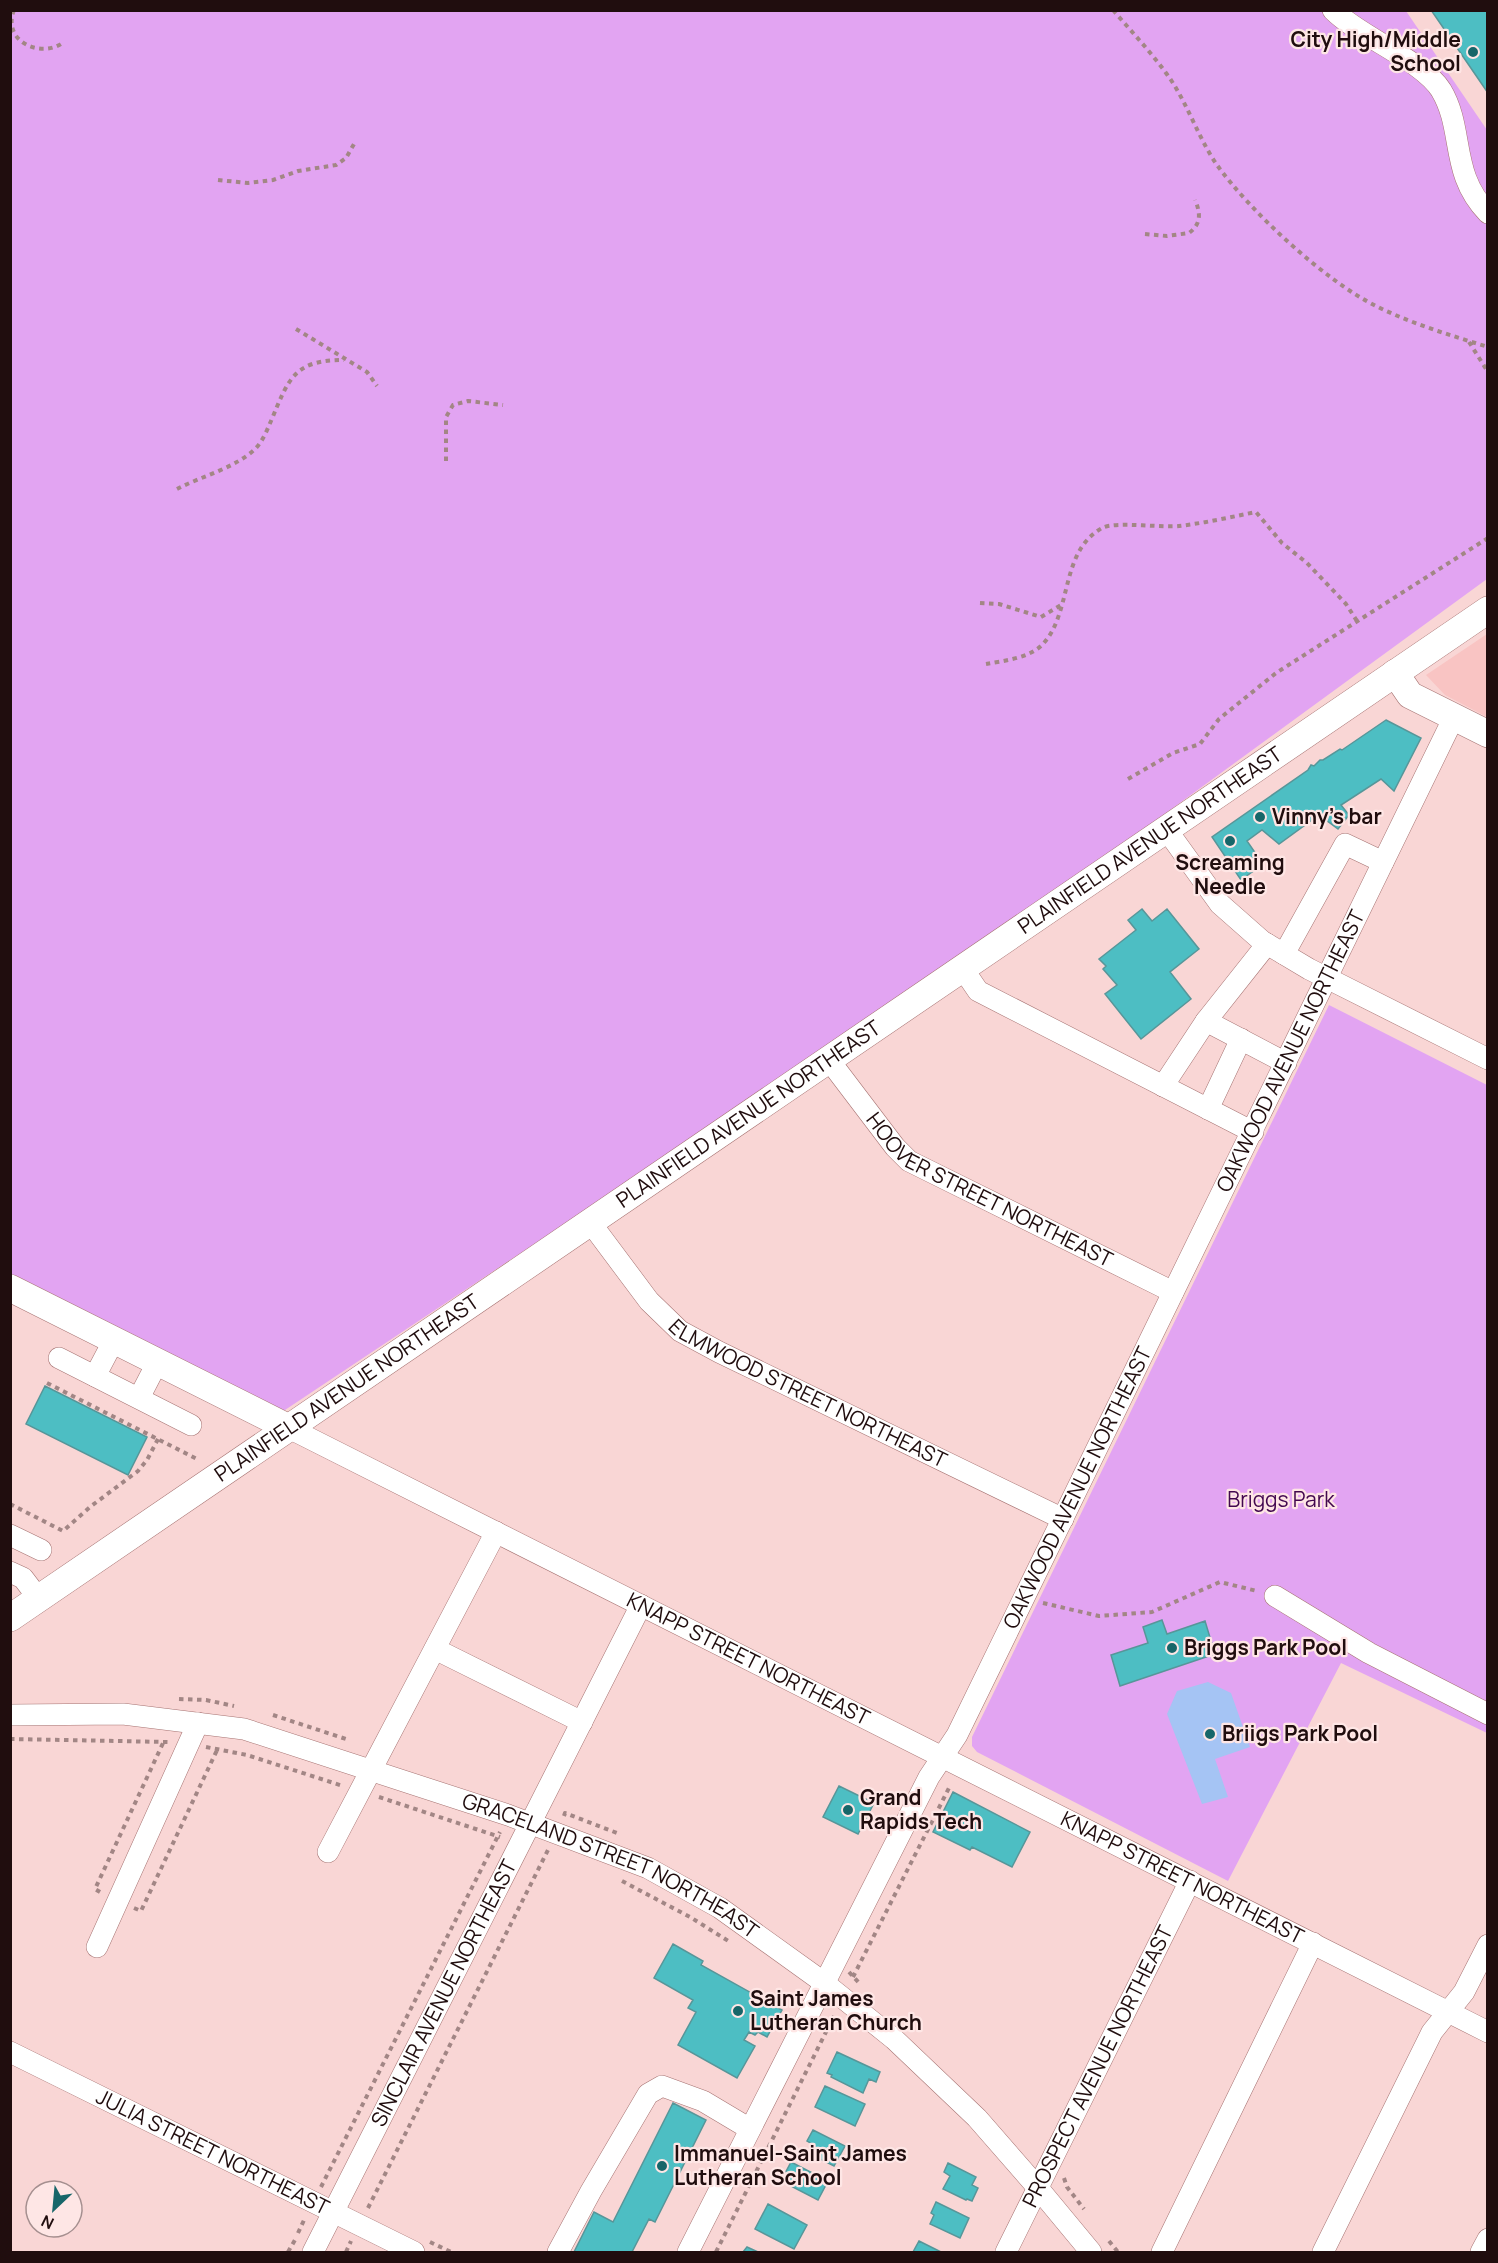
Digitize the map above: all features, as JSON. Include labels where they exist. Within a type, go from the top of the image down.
[{"type":"main road","name":"PLAINFIELD AVENUE NORTHEAST","points":[[10,1618],[1488,610]]},
{"type":"main road","points":[[1395,673],[1410,695],[1488,734]]},
{"type":"main road","name":"KNAPP STREET NORTHEAST","points":[[10,1288],[289,1428]]},
{"type":"street","points":[[1333,10],[1356,29],[1418,68],[1440,88],[1447,104],[1464,178],[1475,200],[1488,213]]},
{"type":"street","name":"OAKWOOD AVENUE NORTHEAST","points":[[688,2253],[823,1982],[929,1777],[957,1735],[1454,717]]},
{"type":"street","points":[[1166,829],[1220,904],[1275,949],[1488,1059]]},
{"type":"street","points":[[1163,1086],[1206,1021],[1275,949],[1345,844],[1383,862]]},
{"type":"street","points":[[963,969],[978,991],[1253,1132]]},
{"type":"street","points":[[1206,1021],[1286,1063]]},
{"type":"street","points":[[1208,1109],[1241,1039]]},
{"type":"street","name":"HOOVER STREET NORTHEAST","points":[[829,1060],[895,1147],[909,1161],[1173,1292]]},
{"type":"street","name":"ELMWOOD STREET NORTHEAST","points":[[590,1222],[650,1300],[680,1331],[1063,1519]]},
{"type":"street","points":[[95,1376],[114,1340]]},
{"type":"street","points":[[59,1358],[191,1425]]},
{"type":"street","points":[[139,1398],[157,1363]]},
{"type":"street","name":"KNAPP STREET NORTHEAST","points":[[289,1428],[1488,2032]]},
{"type":"street","points":[[328,1852],[496,1532]]},
{"type":"street","points":[[10,1535],[41,1550]]},
{"type":"street","points":[[10,1572],[23,1578],[39,1599]]},
{"type":"street","points":[[1275,1596],[1369,1653],[1488,1714]]},
{"type":"street","name":"SINCLAIR AVENUE NORTHEAST","points":[[313,2253],[322,2208],[520,1844],[641,1605]]},
{"type":"street","points":[[435,1649],[582,1722]]},
{"type":"street","name":"GRACELAND STREET NORTHEAST","points":[[10,1715],[123,1714],[244,1730],[530,1823],[553,1845],[648,1868],[720,1908],[823,1982],[894,2039],[977,2118],[1091,2253]]},
{"type":"street","points":[[97,1947],[198,1723]]},
{"type":"street","name":"PROSPECT AVENUE NORTHEAST","points":[[1006,2253],[1190,1881]]},
{"type":"street","points":[[1162,2253],[1313,1943]]},
{"type":"street","points":[[1323,2253],[1432,2032],[1464,1992],[1488,1944]]},
{"type":"street","name":"JULIA STREET NORTHEAST","points":[[10,2052],[414,2253]]},
{"type":"street","points":[[558,2253],[648,2094],[662,2086],[703,2101],[750,2129]]},
{"type":"street","points":[[1481,2253],[1488,2239]]},
{"type":"path","points":[[14,10],[10,22],[12,28],[17,37],[27,45],[44,50],[62,44]]},
{"type":"path","points":[[1113,10],[1167,74],[1217,164],[1263,216],[1314,263],[1344,287],[1374,306],[1407,320],[1488,347]]},
{"type":"path","points":[[218,180],[248,183],[273,180],[297,171],[336,165],[345,158],[354,144]]},
{"type":"path","points":[[1145,234],[1167,236],[1189,233],[1199,222],[1200,214],[1195,200]]},
{"type":"path","points":[[296,329],[367,372],[377,386]]},
{"type":"path","points":[[1468,341],[1488,372]]},
{"type":"path","points":[[177,489],[228,465],[255,449],[266,432],[287,386],[302,368],[321,361],[344,360]]},
{"type":"path","points":[[446,461],[446,417],[453,405],[468,401],[503,405]]},
{"type":"path","points":[[986,663],[1025,654],[1042,645],[1056,622],[1075,560],[1086,542],[1103,527],[1179,526],[1256,512],[1282,543],[1307,563],[1346,604],[1357,621]]},
{"type":"path","points":[[1128,779],[1173,753],[1200,744],[1219,719],[1276,673],[1488,538]]},
{"type":"path","points":[[980,603],[999,604],[1041,617],[1061,604]]},
{"type":"path","points":[[47,1383],[197,1459]]},
{"type":"path","points":[[10,1504],[63,1531],[90,1507],[138,1471],[147,1460],[158,1439]]},
{"type":"path","points":[[1041,1602],[1099,1616],[1152,1612],[1220,1582],[1275,1596]]},
{"type":"path","points":[[10,1739],[189,1744],[247,1755],[541,1851],[553,1845]]},
{"type":"path","points":[[716,2253],[949,1788]]},
{"type":"path","points":[[346,2253],[553,1845],[565,1813]]},
{"type":"path","points":[[288,2253],[322,2208],[508,1815]]},
{"type":"path","points":[[619,1880],[690,1917],[736,1946]]},
{"type":"path","points":[[813,2003],[839,2020]]},
{"type":"shaded area","points":[[1487,634],[1487,717],[1445,695],[1426,675]]},
{"type":"green space","points":[[10,11],[1406,11],[1487,130],[1487,579],[1007,929],[282,1412],[11,1275]]},
{"type":"green space","name":"Briggs Park","points":[[1329,1005],[1487,1085],[1487,1733],[1341,1663],[1228,1881],[977,1752],[972,1746],[972,1737]]},
{"type":"water","name":"Briigs Park Pool","points":[[1208,1682],[1231,1693],[1250,1747],[1215,1759],[1228,1797],[1202,1804],[1167,1714],[1177,1691]]},
{"type":"building","name":"City High/Middle School","points":[[1431,10],[1488,10],[1488,93]]},
{"type":"building","points":[[1386,720],[1421,738],[1394,791],[1381,779],[1341,805],[1349,815],[1338,829],[1319,815],[1279,844],[1262,830],[1247,841],[1263,864],[1241,880],[1212,837],[1308,770],[1311,765],[1314,766],[1320,760],[1342,750]]},
{"type":"building","points":[[1142,909],[1152,921],[1167,909],[1199,949],[1170,972],[1191,999],[1141,1039],[1105,994],[1117,985],[1103,969],[1106,966],[1099,959],[1136,930],[1128,920]]},
{"type":"building","points":[[45,1386],[147,1437],[128,1475],[26,1424]]},
{"type":"building","name":"Briggs Park Pool","points":[[1162,1620],[1167,1634],[1205,1621],[1215,1654],[1120,1686],[1111,1655],[1148,1643],[1143,1627]]},
{"type":"building","name":"Grand Rapids Tech","points":[[839,1786],[874,1803],[858,1834],[823,1817]]},
{"type":"building","points":[[953,1792],[1030,1832],[1012,1867],[972,1847],[970,1850],[933,1832]]},
{"type":"building","name":"Saint James Lutheran Church","points":[[673,1944],[703,1961],[701,1965],[782,2010],[767,2037],[758,2032],[755,2035],[749,2032],[744,2040],[755,2046],[737,2078],[678,2045],[696,2012],[688,2008],[693,2000],[654,1978]]},
{"type":"building","points":[[837,2052],[880,2072],[876,2082],[869,2079],[863,2093],[831,2077],[832,2075],[827,2073]]},
{"type":"building","points":[[825,2086],[865,2104],[855,2126],[815,2107]]},
{"type":"building","name":"Immanuel-Saint James Lutheran School","points":[[673,2103],[706,2120],[655,2222],[649,2219],[632,2252],[574,2252],[594,2212],[613,2222]]},
{"type":"building","points":[[813,2130],[845,2146],[834,2166],[810,2154],[814,2145],[807,2141]]},
{"type":"building","points":[[791,2162],[828,2181],[818,2200],[781,2181]]},
{"type":"building","points":[[948,2163],[976,2177],[972,2185],[978,2188],[972,2201],[943,2189],[950,2176],[944,2172]]},
{"type":"building","points":[[936,2202],[969,2218],[960,2238],[930,2224],[934,2215],[931,2213]]},
{"type":"building","points":[[768,2204],[807,2225],[794,2249],[755,2229]]},
{"type":"building","points":[[919,2241],[941,2252],[913,2252]]},
{"type":"building","points":[[747,2247],[758,2252],[743,2252]]},
{"type":"place","name":"City High/Middle School","points":[[1473,52]]},
{"type":"place","name":"Vinny's bar","points":[[1260,817]]},
{"type":"place","name":"Screaming Needle","points":[[1230,841]]},
{"type":"place","name":"Briggs Park Pool","points":[[1172,1648]]},
{"type":"place","name":"Briigs Park Pool","points":[[1210,1734]]},
{"type":"place","name":"Grand Rapids Tech","points":[[848,1810]]},
{"type":"place","name":"Saint James Lutheran Church","points":[[738,2011]]},
{"type":"place","name":"Immanuel-Saint James Lutheran School","points":[[662,2166]]}]
